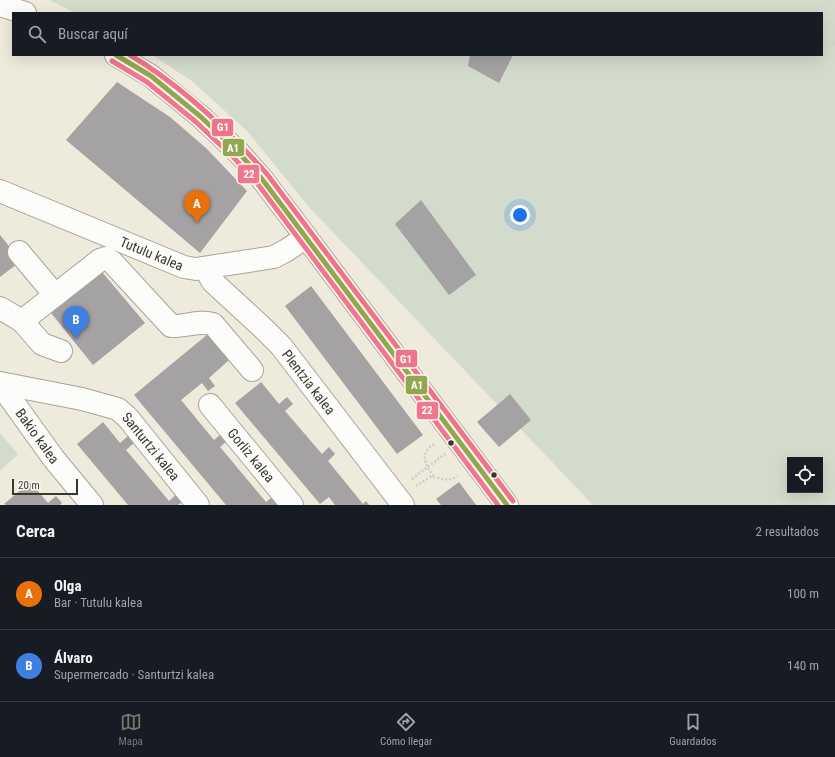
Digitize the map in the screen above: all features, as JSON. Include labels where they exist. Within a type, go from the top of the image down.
[{"type":"street","points":[[0,5],[22,12]]},
{"type":"street","points":[[118,56],[151,76],[201,117],[239,153],[262,179],[507,505]]},
{"type":"street","name":"Tutulu kalea","points":[[0,191],[184,267],[196,269],[274,257],[306,237]]},
{"type":"street","points":[[19,252],[54,295]]},
{"type":"street","points":[[22,321],[100,260],[106,258],[112,262],[171,326],[205,322],[213,324],[252,370]]},
{"type":"street","name":"Plentzia kalea","points":[[205,268],[213,282],[281,346],[401,502]]},
{"type":"street","points":[[0,308],[22,321],[42,344],[61,351]]},
{"type":"street","name":"Bakio kalea","points":[[0,383],[54,459],[92,505]]},
{"type":"street","name":"Santurtzi kalea","points":[[0,383],[82,399],[118,409],[128,418],[198,505]]},
{"type":"street","name":"Gorliz kalea","points":[[210,405],[292,505]]},
{"type":"path","points":[[832,42],[835,45]]},
{"type":"path","points":[[434,477],[424,460],[426,452],[438,441]]},
{"type":"path","points":[[412,479],[446,453]]},
{"type":"path","points":[[401,502],[424,480],[430,477],[446,480],[454,479],[461,473]]},
{"type":"green space","points":[[49,0],[835,0],[835,505],[593,505],[309,207],[247,131],[192,81],[154,56],[823,56],[823,12],[73,12]]},
{"type":"green space","points":[[0,433],[18,454],[0,471]]},
{"type":"building","points":[[470,56],[512,56],[499,83],[468,66]]},
{"type":"building","points":[[117,82],[170,117],[206,148],[247,191],[200,253],[66,140]]},
{"type":"building","points":[[421,200],[476,275],[449,295],[395,224]]},
{"type":"building","points":[[0,235],[21,261],[0,277]]},
{"type":"building","points":[[102,272],[145,323],[93,365],[51,313]]},
{"type":"building","points":[[311,286],[423,435],[397,454],[285,306]]},
{"type":"building","points":[[208,334],[229,360],[209,378],[215,386],[208,391],[202,383],[181,400],[214,440],[222,433],[228,440],[220,447],[266,502],[275,495],[280,502],[277,505],[226,505],[134,395]]},
{"type":"building","points":[[261,382],[279,404],[287,397],[293,404],[285,411],[322,454],[329,447],[335,454],[328,461],[363,504],[366,501],[369,505],[335,505],[329,497],[320,504],[235,403]]},
{"type":"building","points":[[510,394],[531,420],[499,447],[477,422]]},
{"type":"building","points":[[103,422],[120,443],[128,436],[134,443],[126,450],[169,501],[177,494],[183,501],[178,505],[128,505],[77,444]]},
{"type":"building","points":[[30,482],[48,503],[56,496],[62,503],[60,505],[4,504]]},
{"type":"building","points":[[459,482],[476,505],[441,505],[436,499]]},
{"type":"transit line","name":"A1","points":[[118,56],[151,76],[201,117],[239,153],[262,179],[507,505]]},
{"type":"transit line","name":"G1","points":[[132,56],[186,94],[220,125],[267,174],[513,501]]},
{"type":"transit line","name":"22","points":[[112,61],[147,82],[196,122],[234,158],[257,183],[498,505]]},
{"type":"place","name":"Olga","points":[[197,223]]},
{"type":"place","name":"Álvaro","points":[[76,339]]}]
